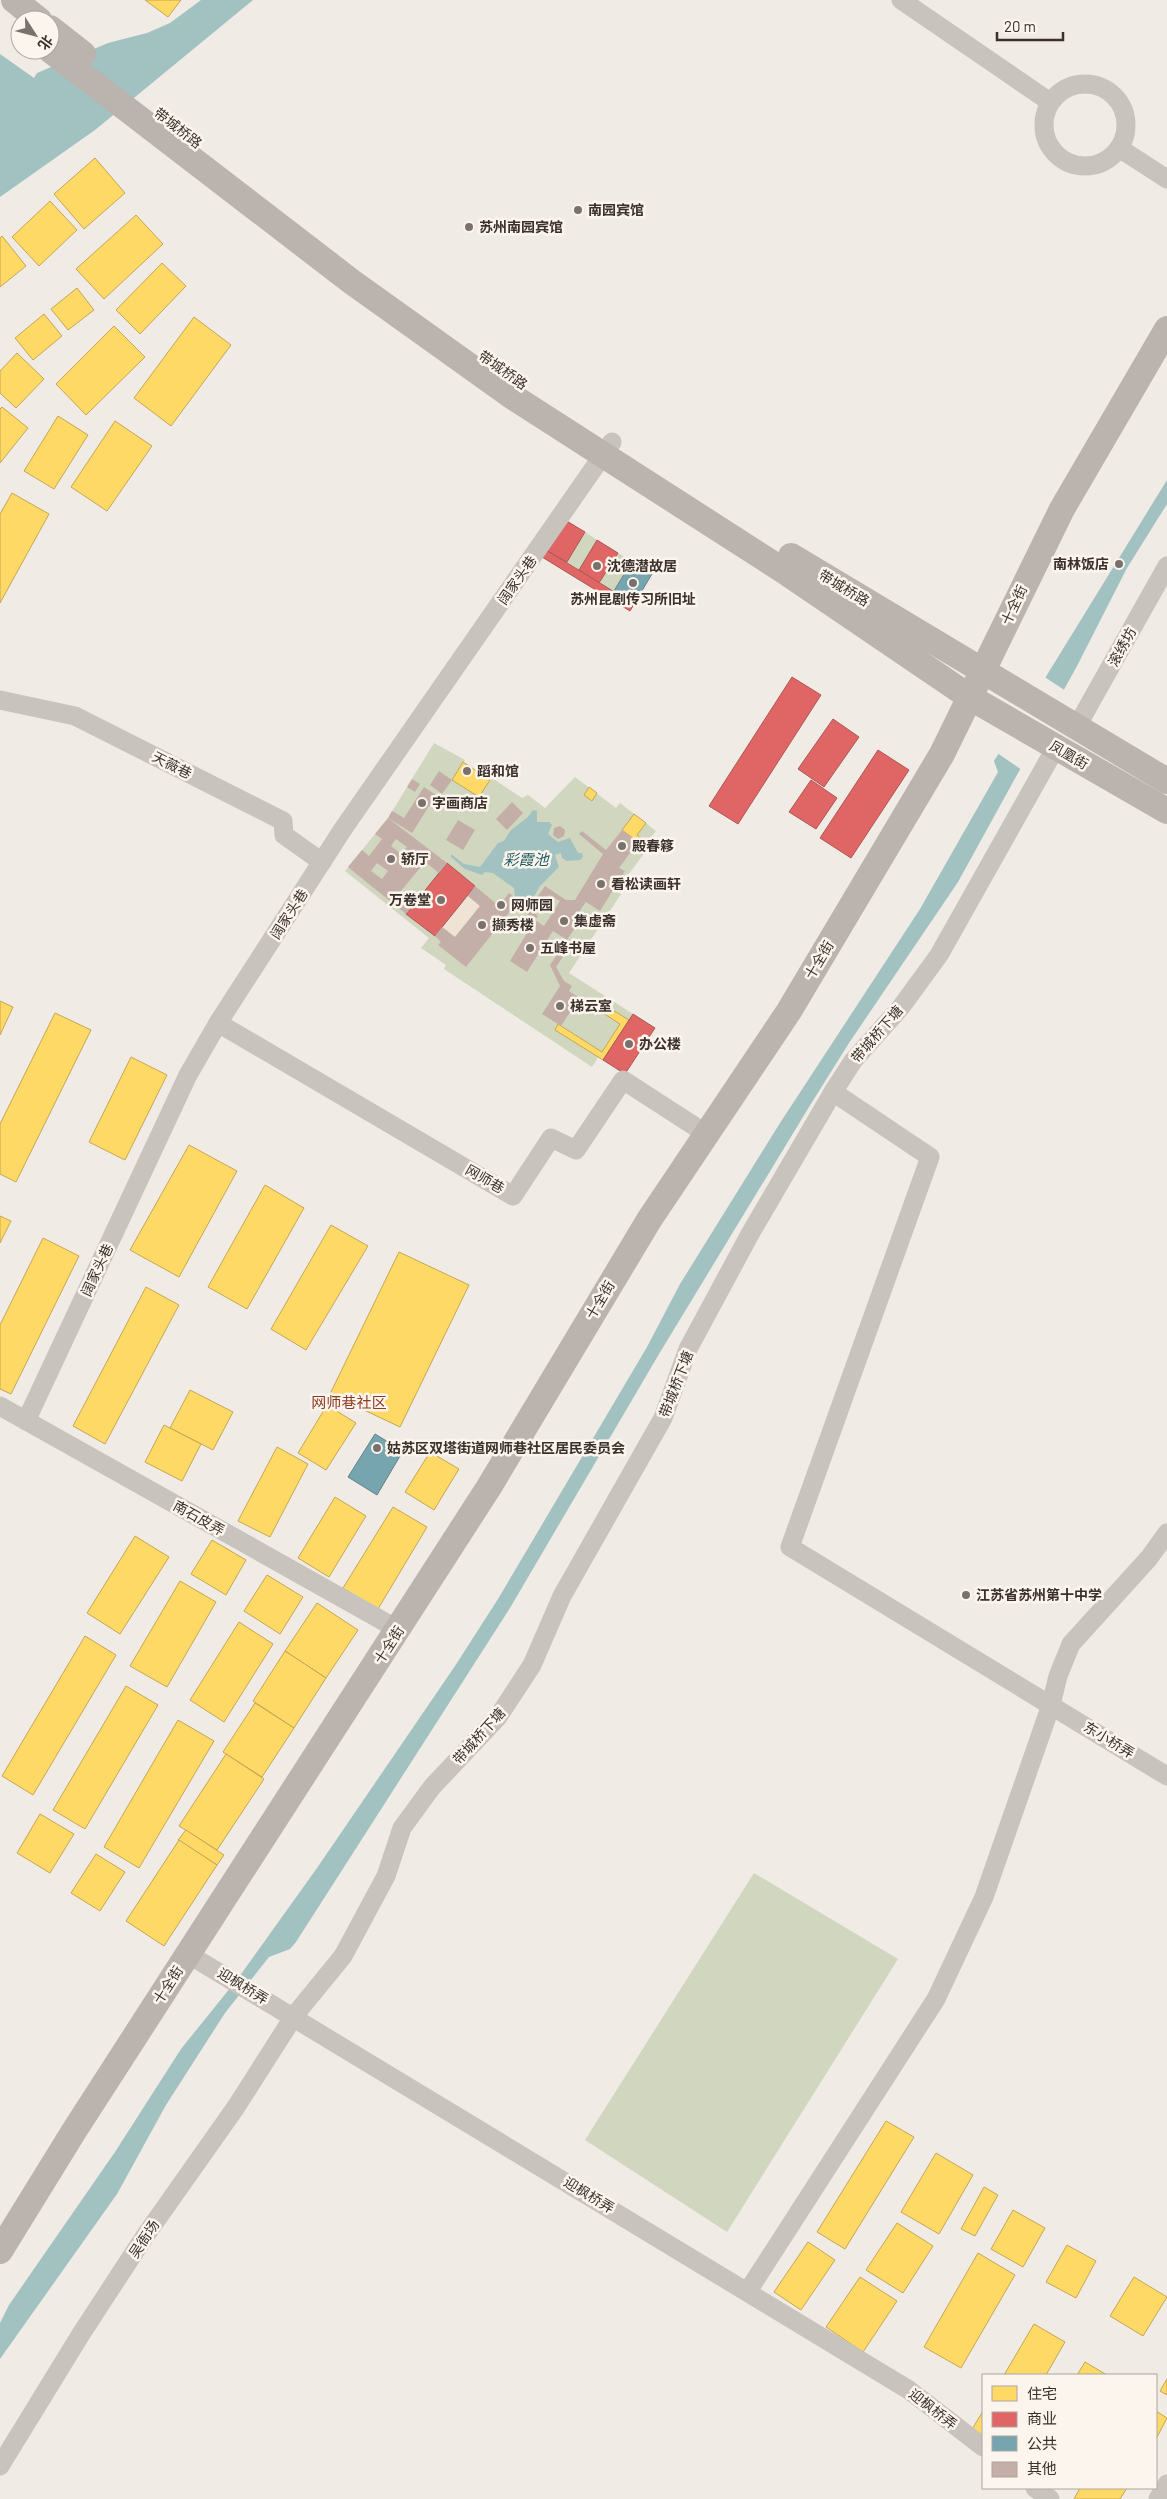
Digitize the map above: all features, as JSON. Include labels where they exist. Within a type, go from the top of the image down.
[{"type":"main road","name":"带城桥路","points":[[60,37],[200,156]]},
{"type":"main road","name":"带城桥路","points":[[60,57],[430,319],[608,449],[971,698]]},
{"type":"main road","name":"十全街","points":[[0,2252],[74,2131],[399,1630],[489,1487],[602,1296],[705,1133],[789,1011],[942,754],[1062,509],[1167,330]]},
{"type":"main road","name":"带城桥路","points":[[608,449],[984,671]]},
{"type":"main road","name":"凤凰街","points":[[984,671],[1167,781]]},
{"type":"main road","name":"凤凰街","points":[[971,698],[1167,811]]},
{"type":"street","points":[[901,0],[1050,102]]},
{"type":"street","points":[[1077,84],[1093,84],[1108,90],[1119,102],[1125,117],[1125,133],[1119,148],[1107,160],[1092,166],[1076,166],[1061,159],[1050,148],[1044,133],[1044,117],[1050,102],[1062,90],[1077,84]]},
{"type":"street","points":[[1119,148],[1167,179]]},
{"type":"street","name":"阔家头巷","points":[[26,1421],[188,1076],[218,1023],[322,862],[608,449]]},
{"type":"street","name":"滚绣坊","points":[[1076,728],[1167,566]]},
{"type":"street","name":"天薇巷","points":[[0,700],[75,716],[283,822],[284,835],[322,862]]},
{"type":"street","name":"带城桥下塘","points":[[294,2016],[343,1956],[386,1876],[402,1828],[432,1787],[498,1717],[532,1665],[562,1596],[663,1418],[693,1341],[750,1234],[832,1092],[853,1061],[901,1007],[939,955],[1056,747]]},
{"type":"street","name":"网师巷","points":[[218,1023],[513,1196],[551,1138],[576,1150],[623,1080],[705,1133]]},
{"type":"street","name":"东小桥弄","points":[[832,1092],[930,1157],[790,1547],[1167,1776]]},
{"type":"street","name":"南石皮弄","points":[[0,1406],[399,1630]]},
{"type":"street","points":[[748,2291],[936,1999],[984,1897],[1051,1705],[1058,1676],[1071,1644],[1149,1558],[1167,1533]]},
{"type":"street","name":"迎枫桥弄","points":[[188,1954],[294,2016],[910,2390],[982,2446]]},
{"type":"street","name":"吴衙场","points":[[0,2466],[97,2309],[145,2236],[236,2107],[294,2016]]},
{"type":"street","points":[[1158,2499],[1167,2484]]},
{"type":"street","points":[[1037,2489],[1050,2499]]},
{"type":"green space","points":[[585,532],[597,540],[579,570],[567,562]]},
{"type":"green space","points":[[618,553],[632,561],[614,591],[599,583]]},
{"type":"green space","name":"网师园","points":[[434,743],[465,760],[463,763],[490,780],[492,778],[522,798],[528,795],[545,808],[575,777],[616,808],[620,803],[656,831],[642,848],[646,851],[616,891],[621,894],[569,973],[655,1028],[625,1074],[598,1057],[592,1067],[444,969],[446,965],[421,948],[429,938],[345,871],[388,818]]},
{"type":"green space","points":[[754,1873],[898,1959],[727,2232],[585,2140]]},
{"type":"shaded area","points":[[468,896],[480,906],[455,937],[442,927]]},
{"type":"water","points":[[201,0],[253,0],[95,130],[0,197],[0,54],[34,78],[37,73],[108,43],[147,33],[170,23]]},
{"type":"water","points":[[1167,480],[1167,504],[1127,568],[1077,666],[958,882],[849,1043],[809,1107],[659,1354],[510,1608],[296,1942],[290,1949],[269,1957],[225,2013],[166,2105],[117,2194],[0,2359],[0,2323],[9,2305],[115,2152],[181,2049],[239,1977],[317,1868],[455,1666],[498,1599],[647,1347],[680,1284],[780,1123],[920,909],[998,772],[994,761]]},
{"type":"water","name":"彩霞池","points":[[533,810],[537,811],[537,822],[549,822],[552,825],[548,834],[558,842],[570,838],[578,853],[582,853],[583,857],[580,860],[567,861],[562,858],[561,853],[555,855],[559,867],[540,886],[530,903],[522,897],[515,898],[514,888],[493,873],[485,872],[482,875],[465,869],[451,857],[451,854],[464,864],[480,867],[498,843],[504,841],[511,830],[528,817]]},
{"type":"pier","points":[[1043,676],[1066,691],[1022,770],[997,753]]},
{"type":"building: 住宅","points":[[145,0],[181,0],[168,17]]},
{"type":"building: 住宅","points":[[95,158],[125,193],[84,229],[54,194]]},
{"type":"building: 住宅","points":[[50,201],[77,230],[39,266],[12,237]]},
{"type":"building: 住宅","points":[[136,215],[163,244],[104,299],[76,269]]},
{"type":"building: 住宅","points":[[2,236],[26,266],[0,287],[0,238]]},
{"type":"building: 住宅","points":[[162,263],[186,286],[140,334],[116,310]]},
{"type":"building: 住宅","points":[[77,288],[94,310],[68,330],[51,309]]},
{"type":"building: 住宅","points":[[44,314],[62,336],[33,360],[15,338]]},
{"type":"building: 住宅","points":[[194,317],[231,345],[171,426],[134,398]]},
{"type":"building: 住宅","points":[[114,326],[145,357],[86,415],[56,384]]},
{"type":"building: 住宅","points":[[17,353],[44,379],[16,408],[0,393],[0,371]]},
{"type":"building: 住宅","points":[[2,407],[28,428],[0,463],[0,409]]},
{"type":"building: 住宅","points":[[58,416],[88,435],[54,489],[24,471]]},
{"type":"building: 住宅","points":[[115,421],[152,446],[107,511],[71,487]]},
{"type":"building: 住宅","points":[[12,493],[49,514],[0,603],[0,514]]},
{"type":"building: 住宅","name":"蹈和馆","points":[[463,762],[490,780],[479,797],[452,780]]},
{"type":"building: 住宅","points":[[589,787],[597,793],[592,801],[584,795]]},
{"type":"building: 住宅","points":[[634,814],[646,823],[637,835],[641,838],[638,842],[622,830]]},
{"type":"building: 住宅","points":[[593,998],[629,1020],[603,1060],[555,1030],[558,1024],[602,1052],[620,1024],[589,1004]]},
{"type":"building: 住宅","points":[[0,1001],[13,1007],[0,1035]]},
{"type":"building: 住宅","points":[[55,1013],[91,1030],[16,1182],[0,1174],[0,1124]]},
{"type":"building: 住宅","points":[[131,1057],[167,1075],[125,1160],[89,1142]]},
{"type":"building: 住宅","points":[[189,1145],[237,1171],[179,1277],[130,1250]]},
{"type":"building: 住宅","points":[[265,1185],[304,1208],[247,1309],[208,1287]]},
{"type":"building: 住宅","points":[[0,1216],[11,1221],[0,1243]]},
{"type":"building: 住宅","points":[[331,1225],[368,1246],[306,1350],[271,1329]]},
{"type":"building: 住宅","points":[[43,1238],[79,1256],[11,1394],[0,1389],[0,1325]]},
{"type":"building: 住宅","points":[[399,1252],[469,1285],[400,1427],[330,1394]]},
{"type":"building: 住宅","points":[[146,1287],[179,1305],[105,1444],[73,1426]]},
{"type":"building: 住宅","points":[[190,1390],[233,1412],[213,1450],[170,1428]]},
{"type":"building: 住宅","points":[[327,1405],[356,1423],[326,1470],[298,1453]]},
{"type":"building: 住宅","points":[[164,1425],[201,1444],[182,1481],[145,1462]]},
{"type":"building: 住宅","points":[[277,1447],[308,1464],[270,1537],[238,1521]]},
{"type":"building: 住宅","points":[[430,1452],[459,1469],[434,1510],[405,1492]]},
{"type":"building: 住宅","points":[[335,1497],[366,1516],[329,1577],[298,1558]]},
{"type":"building: 住宅","points":[[393,1507],[427,1527],[378,1609],[343,1588]]},
{"type":"building: 住宅","points":[[135,1536],[169,1557],[120,1634],[87,1613]]},
{"type":"building: 住宅","points":[[212,1540],[246,1560],[226,1595],[191,1574]]},
{"type":"building: 住宅","points":[[267,1575],[303,1597],[280,1634],[244,1611]]},
{"type":"building: 住宅","points":[[180,1581],[216,1602],[167,1687],[130,1666]]},
{"type":"building: 住宅","points":[[317,1603],[358,1630],[326,1678],[285,1651]]},
{"type":"building: 住宅","points":[[239,1622],[273,1644],[224,1722],[190,1700]]},
{"type":"building: 住宅","points":[[85,1636],[116,1655],[33,1795],[2,1776]]},
{"type":"building: 住宅","points":[[285,1651],[326,1678],[294,1728],[253,1701]]},
{"type":"building: 住宅","points":[[126,1686],[158,1705],[85,1829],[53,1810]]},
{"type":"building: 住宅","points":[[255,1703],[294,1728],[262,1777],[223,1752]]},
{"type":"building: 住宅","points":[[178,1720],[214,1741],[139,1868],[104,1847]]},
{"type":"building: 住宅","points":[[226,1754],[264,1779],[217,1850],[179,1826]]},
{"type":"building: 住宅","points":[[40,1814],[74,1834],[50,1873],[17,1853]]},
{"type":"building: 住宅","points":[[186,1830],[224,1855],[217,1865],[178,1840]]},
{"type":"building: 住宅","points":[[179,1840],[217,1865],[164,1946],[126,1921]]},
{"type":"building: 住宅","points":[[96,1854],[125,1872],[100,1911],[71,1893]]},
{"type":"building: 住宅","points":[[886,2121],[914,2137],[845,2249],[817,2232]]},
{"type":"building: 住宅","points":[[936,2153],[973,2175],[939,2234],[901,2212]]},
{"type":"building: 住宅","points":[[984,2187],[998,2195],[975,2236],[961,2229]]},
{"type":"building: 住宅","points":[[1013,2210],[1045,2228],[1023,2267],[991,2249]]},
{"type":"building: 住宅","points":[[897,2223],[933,2246],[903,2293],[866,2270]]},
{"type":"building: 住宅","points":[[808,2242],[835,2260],[801,2310],[774,2292]]},
{"type":"building: 住宅","points":[[1067,2245],[1096,2261],[1076,2298],[1046,2282]]},
{"type":"building: 住宅","points":[[978,2253],[1015,2275],[961,2368],[924,2347]]},
{"type":"building: 住宅","points":[[860,2277],[897,2301],[863,2352],[826,2327]]},
{"type":"building: 住宅","points":[[1134,2277],[1167,2297],[1143,2336],[1110,2316]]},
{"type":"building: 住宅","points":[[1034,2324],[1065,2342],[1047,2374],[1005,2374]]},
{"type":"building: 住宅","points":[[1085,2362],[1105,2374],[1078,2374]]},
{"type":"building: 住宅","points":[[1167,2379],[1167,2395],[1160,2391]]},
{"type":"building: 住宅","points":[[1157,2412],[1167,2418],[1157,2437]]},
{"type":"building: 住宅","points":[[982,2413],[982,2437],[971,2431]]},
{"type":"building: 住宅","points":[[1079,2489],[1126,2489],[1120,2499],[1074,2499]]},
{"type":"building: 商业","points":[[565,520],[585,532],[567,562],[546,550]]},
{"type":"building: 商业","points":[[597,540],[618,553],[599,583],[579,570]]},
{"type":"building: 商业","points":[[546,550],[634,604],[630,611],[542,557]]},
{"type":"building: 商业","points":[[792,677],[821,695],[738,824],[709,806]]},
{"type":"building: 商业","points":[[833,719],[859,737],[824,787],[798,769]]},
{"type":"building: 商业","points":[[878,750],[909,770],[851,858],[820,838]]},
{"type":"building: 商业","points":[[811,780],[837,798],[816,829],[789,812]]},
{"type":"building: 商业","name":"万卷堂","points":[[447,863],[475,886],[435,936],[406,914]]},
{"type":"building: 商业","name":"办公楼","points":[[633,1014],[655,1028],[625,1074],[603,1060]]},
{"type":"building: 公共","name":"苏州昆剧传习所旧址","points":[[632,561],[652,574],[634,604],[614,591]]},
{"type":"building: 公共","points":[[375,1434],[403,1451],[377,1495],[348,1477]]},
{"type":"building: 其他","points":[[439,771],[452,780],[442,794],[430,785]]},
{"type":"building: 其他","points":[[412,779],[420,784],[415,792],[407,787]]},
{"type":"building: 其他","name":"字画商店","points":[[424,787],[436,795],[412,833],[388,818],[392,811],[404,818]]},
{"type":"building: 其他","points":[[512,802],[523,813],[507,830],[496,819]]},
{"type":"building: 其他","name":"轿厅","points":[[388,818],[447,863],[439,873],[425,862],[400,892],[414,904],[406,914],[348,867],[362,850],[369,856],[382,839],[375,834]],"holes":[[[396,839],[407,847],[401,854],[391,846]],[[377,863],[388,871],[382,879],[371,871]]]},
{"type":"building: 其他","points":[[458,820],[475,830],[463,850],[446,840]]},
{"type":"building: 其他","points":[[560,826],[565,830],[564,836],[558,839],[553,835],[554,828]]},
{"type":"building: 其他","points":[[622,830],[638,842],[619,868],[625,871],[600,911],[586,902],[578,913],[583,916],[567,940],[553,931],[527,972],[510,961],[535,920],[515,905],[466,967],[438,945],[441,942],[435,936],[442,927],[455,937],[480,906],[468,896],[475,886],[499,906],[509,893],[529,909],[545,886],[566,900],[575,900],[603,854],[579,834],[582,831],[606,850]],"holes":[[[549,895],[560,901],[544,926],[535,920],[538,916],[536,915]]]},
{"type":"building: 其他","name":"梯云室","points":[[567,940],[572,943],[556,967],[564,981],[572,986],[569,991],[596,1009],[593,1014],[576,1003],[561,1026],[542,1014],[560,986],[550,965]]},
{"type":"place","name":"南园宾馆","points":[[578,210]]},
{"type":"place","name":"苏州南园宾馆","points":[[469,227]]},
{"type":"place","name":"南林饭店","points":[[1119,564]]},
{"type":"place","name":"沈德潜故居","points":[[597,566]]},
{"type":"place","name":"苏州昆剧传习所旧址","points":[[633,583]]},
{"type":"place","name":"蹈和馆","points":[[467,771]]},
{"type":"place","name":"字画商店","points":[[422,803]]},
{"type":"place","name":"殿春簃","points":[[622,846]]},
{"type":"place","name":"轿厅","points":[[391,859]]},
{"type":"place","name":"看松读画轩","points":[[601,884]]},
{"type":"place","name":"万卷堂","points":[[441,900]]},
{"type":"place","name":"网师园","points":[[501,905]]},
{"type":"place","name":"集虚斋","points":[[564,921]]},
{"type":"place","name":"撷秀楼","points":[[482,925]]},
{"type":"place","name":"五峰书屋","points":[[530,948]]},
{"type":"place","name":"梯云室","points":[[560,1006]]},
{"type":"place","name":"办公楼","points":[[629,1044]]},
{"type":"place","name":"姑苏区双塔街道网师巷社区居民委员会","points":[[377,1448]]},
{"type":"place","name":"江苏省苏州第十中学","points":[[966,1595]]},
{"type":"district","name":"网师巷社区","points":[[349,1403]]}]
